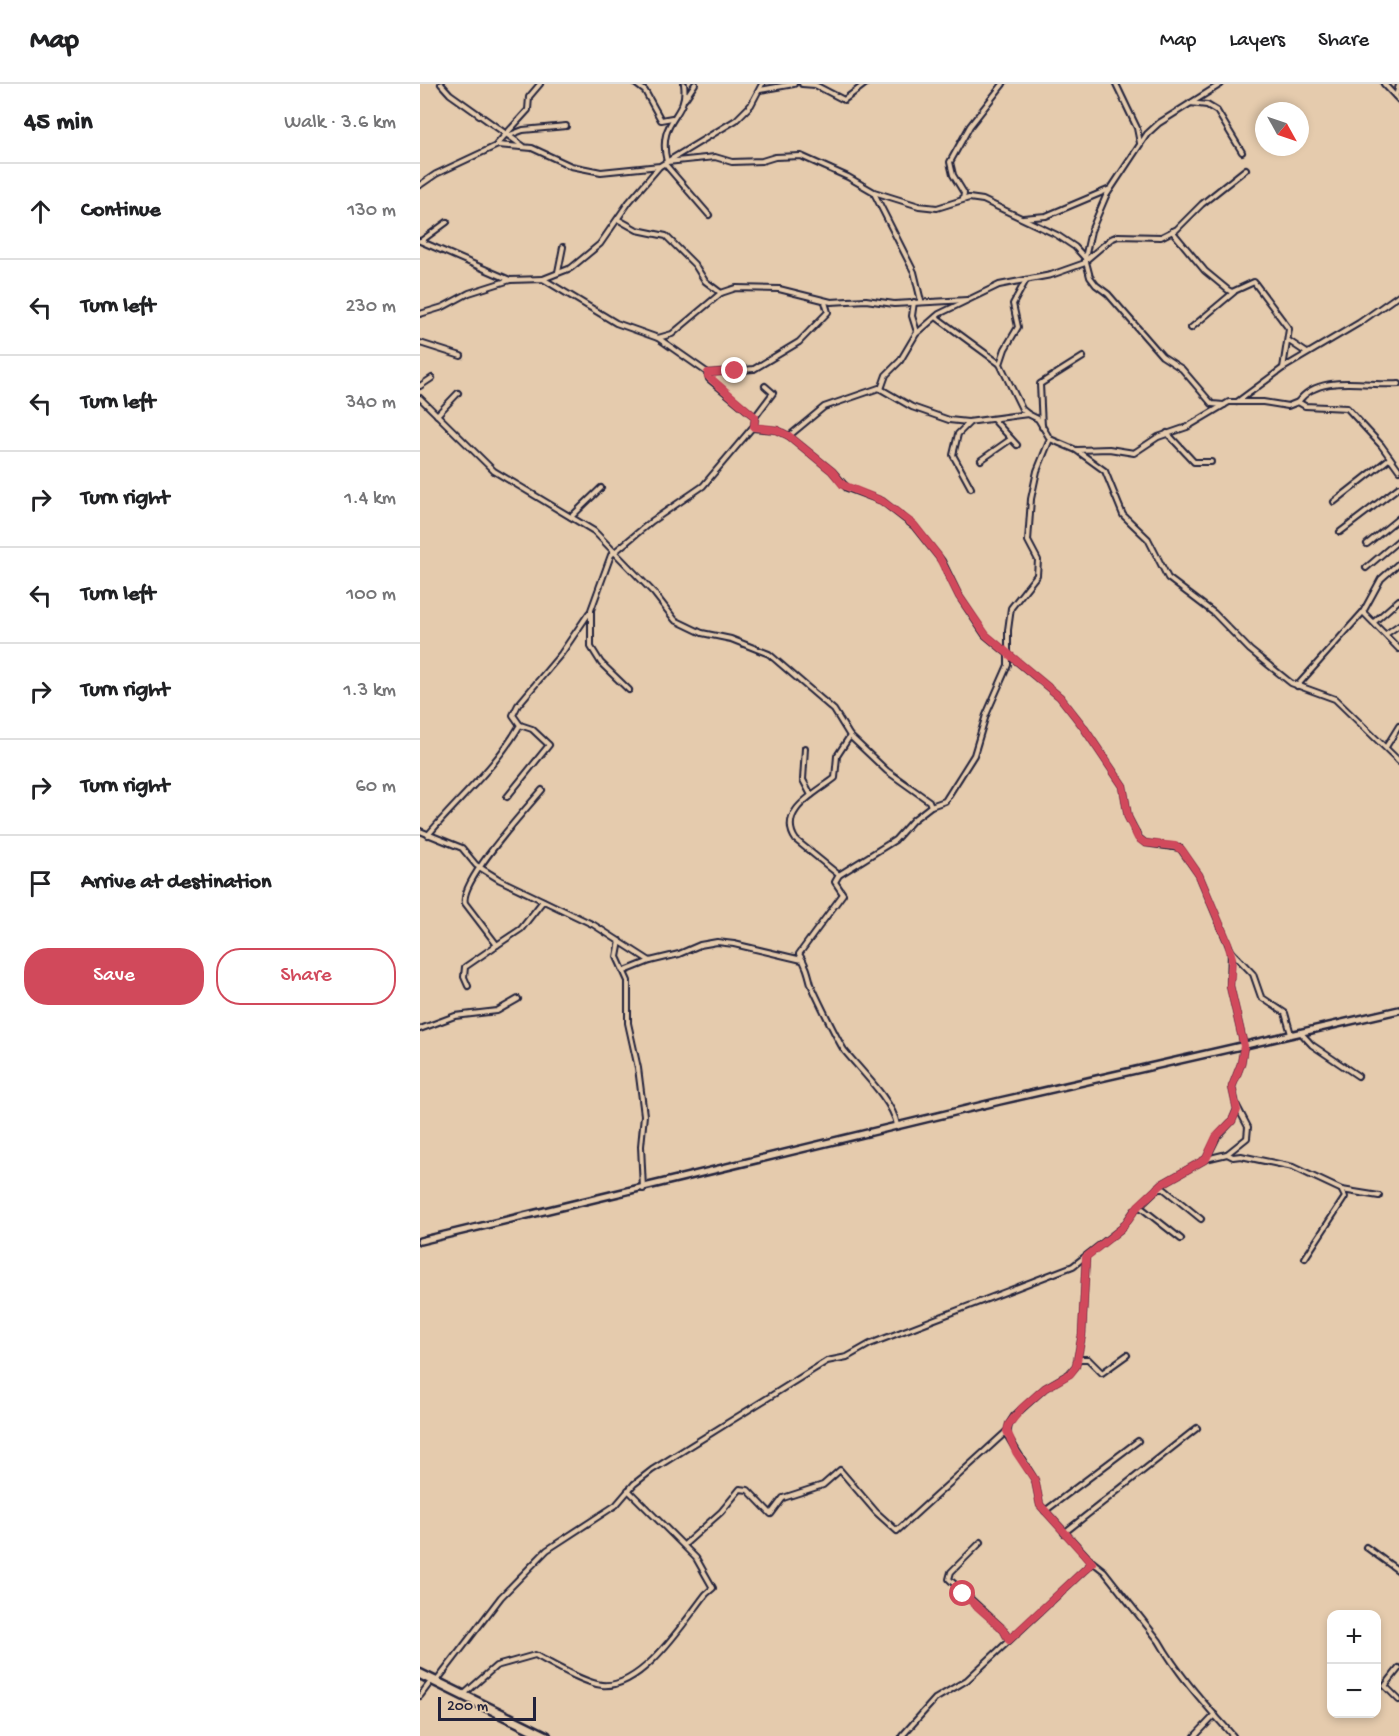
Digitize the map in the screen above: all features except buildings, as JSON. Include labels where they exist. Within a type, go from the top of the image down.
[{"type":"highway","points":[[420,1674],[432,1683],[535,1736]]},
{"type":"highway","points":[[420,1680],[463,1695],[546,1736]]},
{"type":"street","points":[[441,84],[450,94],[524,147]]},
{"type":"street","points":[[420,185],[436,174],[495,146],[530,107],[529,97],[540,84]]},
{"type":"street","points":[[636,84],[645,91],[661,120],[673,117]]},
{"type":"street","points":[[684,84],[685,99]]},
{"type":"street","points":[[695,84],[673,117],[664,138],[666,163],[709,215]]},
{"type":"street","points":[[495,146],[524,147],[587,170],[621,172],[660,166],[736,120],[746,111],[762,84]]},
{"type":"street","points":[[759,91],[794,84]]},
{"type":"street","points":[[802,84],[815,85],[844,99],[865,84]]},
{"type":"street","points":[[963,199],[964,193],[952,175],[950,162],[970,126],[1003,84]]},
{"type":"street","points":[[1116,84],[1137,128],[1140,143]]},
{"type":"street","points":[[1085,261],[1095,219],[1110,189],[1140,143],[1158,123],[1221,84]]},
{"type":"street","points":[[1384,84],[1397,98]]},
{"type":"street","points":[[1397,98],[1399,85]]},
{"type":"street","points":[[1190,103],[1208,105],[1217,111],[1242,152]]},
{"type":"street","points":[[508,134],[523,130],[566,126]]},
{"type":"street","points":[[666,163],[715,157],[732,162],[762,161],[788,155],[801,156],[848,177],[874,192],[929,208],[963,199],[983,200],[1066,241],[1085,261],[1093,281],[1162,356],[1182,369],[1212,404],[1224,405]]},
{"type":"street","points":[[420,314],[443,307],[469,293],[510,280],[543,279],[571,268],[600,244],[619,220],[629,202],[660,166]]},
{"type":"street","points":[[882,389],[886,375],[900,361],[917,332],[936,317],[999,285],[1065,271],[1085,261],[1111,239],[1118,236],[1155,238],[1172,231],[1246,169]]},
{"type":"street","points":[[1019,218],[1046,216],[1091,195],[1110,189]]},
{"type":"street","points":[[874,192],[914,272],[921,301]]},
{"type":"street","points":[[619,220],[637,230],[666,236],[695,265],[705,280],[721,293]]},
{"type":"street","points":[[421,241],[447,222]]},
{"type":"street","points":[[1172,231],[1205,271],[1228,290],[1237,290]]},
{"type":"street","points":[[421,241],[510,280]]},
{"type":"street","points":[[558,272],[563,247]]},
{"type":"street","points":[[543,279],[616,323],[658,338],[708,373],[755,368],[800,342],[828,312],[825,302]]},
{"type":"street","points":[[1000,364],[1018,327],[1013,304],[1026,280]]},
{"type":"street","points":[[1191,328],[1237,290],[1254,282],[1261,288],[1286,323],[1289,341],[1283,368]]},
{"type":"street","points":[[658,338],[674,333],[721,293],[736,288],[790,291],[825,302],[866,300],[894,304],[914,301],[967,300]]},
{"type":"street","points":[[1236,402],[1283,368],[1359,323],[1399,295]]},
{"type":"street","points":[[914,301],[912,316],[917,332]]},
{"type":"street","points":[[936,317],[1000,364],[1022,409],[1038,419],[1050,439],[1076,450],[1105,471],[1123,515],[1148,539],[1168,578],[1214,613],[1262,661],[1297,686],[1335,699],[1399,761]]},
{"type":"street","points":[[1289,341],[1307,353]]},
{"type":"street","points":[[420,343],[462,356]]},
{"type":"street","points":[[1042,427],[1040,384],[1083,357]]},
{"type":"street","points":[[708,373],[709,379],[755,417]]},
{"type":"street","points":[[420,386],[432,378]]},
{"type":"street","points":[[1076,450],[1109,449],[1134,453],[1167,432],[1182,430],[1224,405],[1236,402],[1263,402],[1288,406],[1298,402],[1304,394],[1314,388],[1333,384],[1399,384]]},
{"type":"street","points":[[507,797],[549,745],[532,729],[520,724],[513,715],[518,705],[561,654],[591,610],[613,551],[703,486],[742,437],[754,427],[755,417],[773,393],[765,386]]},
{"type":"street","points":[[789,436],[824,407],[847,402],[868,391],[882,389],[932,415],[949,420],[971,422],[1028,414]]},
{"type":"street","points":[[437,415],[458,393]]},
{"type":"street","points":[[420,398],[500,476],[594,531],[654,593],[675,620],[702,633],[731,639],[769,654],[834,710],[850,736],[886,771],[929,801],[931,806]]},
{"type":"street","points":[[1298,402],[1305,406],[1347,408],[1399,470]]},
{"type":"street","points":[[992,419],[1017,445]]},
{"type":"street","points":[[971,422],[958,434],[953,455],[955,464],[971,488]]},
{"type":"street","points":[[754,427],[777,430],[789,436],[832,471],[847,488],[882,501],[907,519],[939,557],[959,596],[986,635],[997,647],[1010,655],[1060,697],[1082,725],[1123,786],[1128,817],[1138,838],[1145,843],[1175,846],[1182,850],[1199,875],[1232,951],[1253,975],[1261,997],[1285,1014],[1291,1035]]},
{"type":"street","points":[[1167,432],[1194,462],[1212,462]]},
{"type":"street","points":[[981,460],[1011,439]]},
{"type":"street","points":[[897,1125],[896,1117],[866,1074],[844,1049],[799,954],[843,894],[835,882],[839,875],[895,840],[910,822],[931,806],[945,801],[974,755],[986,715],[1007,669],[1010,655],[1008,630],[1010,611],[1037,574],[1038,561],[1028,542],[1031,499],[1036,471],[1050,439]]},
{"type":"street","points":[[1334,502],[1390,458]]},
{"type":"street","points":[[1340,532],[1399,487]]},
{"type":"street","points":[[571,517],[601,488]]},
{"type":"street","points":[[1367,544],[1399,518]]},
{"type":"street","points":[[1366,568],[1399,540]]},
{"type":"street","points":[[1297,686],[1363,612],[1382,579],[1399,563]]},
{"type":"street","points":[[1374,622],[1399,600]]},
{"type":"street","points":[[591,610],[591,647],[601,663],[629,690]]},
{"type":"street","points":[[1363,612],[1399,649]]},
{"type":"street","points":[[1386,634],[1399,625]]},
{"type":"street","points":[[428,835],[480,779],[520,724]]},
{"type":"street","points":[[1386,747],[1399,726]]},
{"type":"street","points":[[839,875],[793,835],[793,822],[797,807],[836,776],[837,756],[850,736]]},
{"type":"street","points":[[805,748],[803,780],[811,795]]},
{"type":"street","points":[[497,945],[464,900],[479,867],[542,790]]},
{"type":"street","points":[[420,831],[464,849],[479,867],[543,902],[594,925],[650,961]]},
{"type":"street","points":[[468,986],[464,977],[465,967],[521,930],[543,902]]},
{"type":"street","points":[[620,941],[617,957],[628,981],[628,1023],[639,1074],[645,1120],[641,1146],[643,1189]]},
{"type":"street","points":[[625,971],[650,961],[680,954],[700,945],[723,942],[802,960]]},
{"type":"street","points":[[420,1696],[501,1597],[545,1551],[616,1505],[628,1490],[660,1465],[826,1360],[847,1357],[896,1334],[1049,1277],[1086,1257],[1122,1228],[1138,1206],[1156,1189],[1206,1159],[1227,1154],[1249,1136],[1248,1127],[1237,1106],[1232,1087],[1241,1064],[1244,1046],[1230,986],[1232,951]]},
{"type":"street","points":[[420,1029],[454,1016],[497,1011],[518,999]]},
{"type":"street","points":[[420,1241],[643,1189],[897,1125],[1399,1010]]},
{"type":"street","points":[[1301,1034],[1312,1045],[1358,1076]]},
{"type":"street","points":[[1206,1159],[1216,1137],[1232,1121],[1237,1106]]},
{"type":"street","points":[[1227,1154],[1293,1167],[1342,1190],[1379,1196]]},
{"type":"street","points":[[1156,1189],[1164,1189],[1201,1219]]},
{"type":"street","points":[[1305,1258],[1345,1197],[1342,1190]]},
{"type":"street","points":[[1138,1206],[1180,1239]]},
{"type":"street","points":[[684,1545],[721,1512],[740,1489],[748,1490],[771,1514],[783,1498],[823,1485],[840,1470],[876,1512],[897,1531],[1007,1431],[1014,1416],[1045,1388],[1070,1374],[1078,1359],[1082,1335],[1086,1257]]},
{"type":"street","points":[[1078,1359],[1088,1359],[1102,1373],[1127,1355]]},
{"type":"street","points":[[1064,1533],[1197,1428]]},
{"type":"street","points":[[1007,1431],[1016,1452],[1035,1480],[1037,1500],[1045,1511],[1092,1563],[1112,1581],[1159,1641],[1164,1653],[1186,1682],[1233,1736]]},
{"type":"street","points":[[1045,1511],[1138,1441]]},
{"type":"street","points":[[463,1695],[496,1666],[535,1654],[597,1684],[617,1684],[634,1677],[655,1657],[706,1593],[713,1588],[696,1558],[628,1490]]},
{"type":"street","points":[[981,1542],[951,1572],[949,1579],[1003,1629],[1009,1640]]},
{"type":"street","points":[[1366,1547],[1399,1571]]},
{"type":"street","points":[[902,1736],[935,1699],[967,1680],[1092,1563]]},
{"type":"street","points":[[1399,1668],[1384,1686],[1399,1700]]},
{"type":"street","points":[[1195,1736],[1215,1715]]},
{"type":"route","points":[[735,371],[708,373],[708,376],[727,395],[755,417],[754,427],[777,430],[789,436],[832,471],[847,488],[882,501],[914,525],[942,561],[959,596],[986,635],[997,647],[1010,655],[1060,697],[1082,725],[1123,786],[1128,817],[1138,838],[1145,843],[1175,846],[1182,850],[1199,875],[1217,921],[1232,951],[1233,968],[1230,986],[1243,1039],[1244,1054],[1232,1087],[1237,1110],[1232,1121],[1216,1137],[1206,1159],[1187,1172],[1162,1184],[1138,1206],[1122,1228],[1086,1257],[1082,1335],[1076,1366],[1070,1374],[1038,1394],[1014,1416],[1007,1428],[1007,1435],[1016,1452],[1035,1480],[1038,1489],[1037,1500],[1040,1505],[1092,1563],[1067,1589],[1009,1640],[1003,1629],[963,1594]]}]
